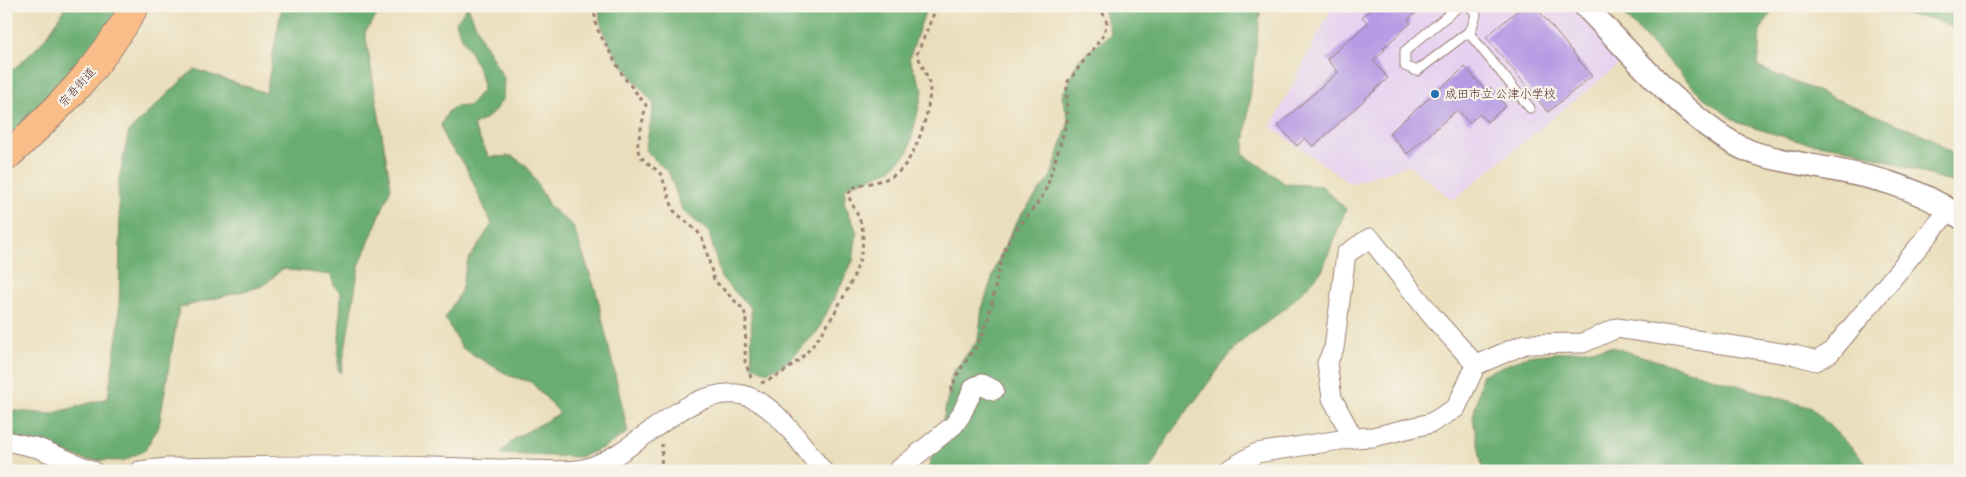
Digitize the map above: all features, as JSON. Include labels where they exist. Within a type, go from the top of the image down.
[{"type":"highway","name":"宗吾街道","points":[[6,157],[92,71],[135,6]]},
{"type":"street","points":[[1226,471],[1257,452],[1353,438],[1373,437],[1401,432],[1431,423],[1456,408],[1476,365],[1525,344],[1583,343],[1617,328],[1795,355],[1816,361],[1830,353],[1955,213],[1902,185],[1749,151],[1716,134],[1683,105],[1585,6]]},
{"type":"street","points":[[1353,438],[1332,398],[1327,363],[1334,348],[1346,254],[1370,238],[1432,316],[1476,365]]},
{"type":"street","points":[[897,471],[954,425],[961,415],[974,387],[981,384],[994,390]]},
{"type":"street","points":[[140,471],[167,468],[371,465],[548,470],[586,468],[610,459],[701,399],[720,394],[739,394],[753,398],[781,419],[823,471]]},
{"type":"street","points":[[6,440],[38,448],[94,471]]},
{"type":"lane","points":[[1460,6],[1404,51],[1405,66],[1418,71],[1468,32],[1475,22],[1476,15],[1473,9],[1468,6]]},
{"type":"lane","points":[[1468,32],[1530,108]]},
{"type":"path","points":[[594,6],[596,27],[623,76],[646,105],[646,114],[637,148],[640,156],[661,174],[674,211],[698,232],[704,242],[714,280],[744,310],[746,318],[745,362],[755,385],[786,371],[807,353],[822,336],[851,284],[861,256],[863,232],[848,195],[852,188],[894,175],[906,164],[915,149],[927,109],[930,88],[917,54],[936,6]]},
{"type":"path","points":[[950,393],[956,374],[984,331],[1001,259],[1009,241],[1043,197],[1047,187],[1067,122],[1067,83],[1103,36],[1107,23],[1100,6]]},
{"type":"path","points":[[661,471],[663,423]]},
{"type":"shaded area","name":"成田市立 公津小学校","points":[[1333,6],[1573,6],[1624,60],[1453,200],[1409,165],[1350,183],[1271,127]]},
{"type":"green space","points":[[65,6],[123,6],[107,35],[6,145],[6,74],[40,44],[54,26]]},
{"type":"green space","points":[[282,6],[384,6],[365,32],[391,188],[359,266],[341,373],[338,369],[341,293],[334,286],[331,275],[282,269],[263,286],[179,308],[159,426],[145,450],[123,461],[86,460],[6,434],[6,410],[50,414],[108,398],[119,322],[120,240],[118,184],[129,131],[194,69],[266,93]]},
{"type":"green space","points":[[468,6],[481,38],[504,78],[503,99],[491,115],[473,126],[489,157],[512,156],[527,166],[550,207],[573,226],[596,291],[628,432],[605,447],[580,457],[500,454],[515,438],[560,413],[531,382],[510,376],[462,348],[445,318],[461,291],[467,262],[492,224],[465,165],[446,142],[441,125],[451,109],[469,106],[483,89],[476,64],[456,22]]},
{"type":"green space","points":[[600,6],[927,6],[909,59],[923,90],[908,153],[888,171],[846,187],[844,202],[857,232],[853,261],[817,332],[784,365],[767,372],[752,366],[751,308],[721,278],[709,232],[682,210],[669,173],[645,150],[654,104],[627,71],[610,44],[603,31]]},
{"type":"green space","points":[[1102,6],[1261,6],[1243,154],[1286,184],[1322,186],[1346,209],[1322,271],[1287,307],[1237,345],[1169,435],[1149,471],[923,471],[928,469],[942,425],[953,372],[978,340],[982,308],[997,263],[1017,220],[1051,176],[1069,121],[1062,97],[1078,60],[1111,34]]},
{"type":"green space","points":[[1615,6],[1775,6],[1760,31],[1758,67],[1929,137],[1960,159],[1960,185],[1854,150],[1798,141],[1738,123],[1703,97]]},
{"type":"green space","points":[[1854,6],[1960,6],[1960,31],[1933,19]]},
{"type":"green space","points":[[1612,347],[1812,408],[1874,471],[1483,471],[1473,418],[1482,375],[1527,356]]},
{"type":"building","points":[[1374,6],[1423,6],[1408,20],[1411,23],[1383,48],[1385,50],[1373,61],[1388,78],[1313,147],[1305,138],[1297,146],[1278,125],[1338,72],[1327,59],[1368,23],[1362,17]]},
{"type":"building","points":[[1523,6],[1535,6],[1592,76],[1548,112],[1486,37]]},
{"type":"building","points":[[1465,67],[1486,91],[1490,87],[1506,106],[1487,122],[1480,114],[1469,123],[1457,110],[1407,154],[1389,133]]},
{"type":"place","name":"成田市立 公津小学校","points":[[1435,94]]}]
